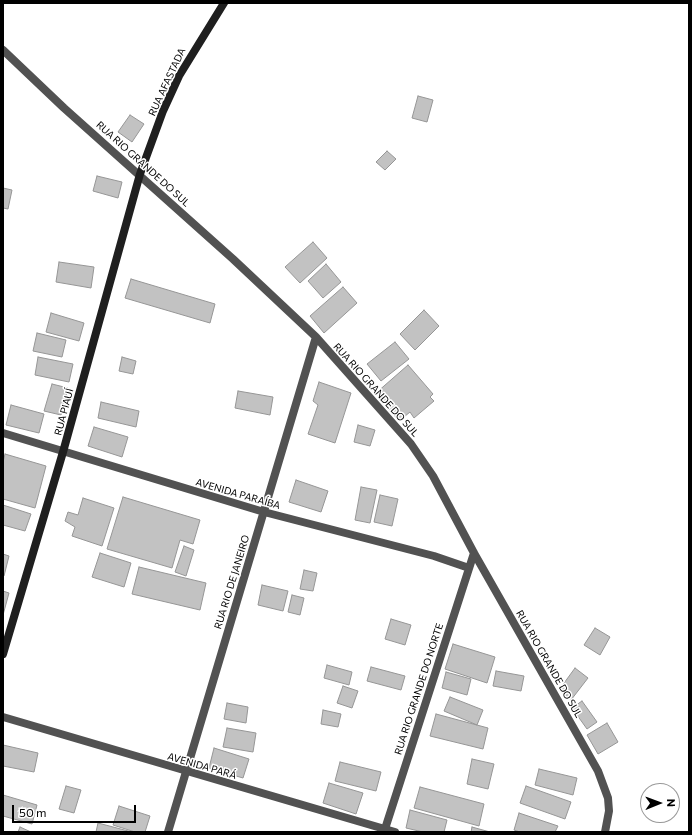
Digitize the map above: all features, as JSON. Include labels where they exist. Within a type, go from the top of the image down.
[{"type":"street","name":"RUA AFASTADA","points":[[140,174],[163,112],[179,76],[224,3]]},
{"type":"street","name":"RUA RIO GRANDE DO SUL","points":[[3,50],[64,108],[140,174],[316,337],[411,444],[433,476],[474,553],[598,771],[605,786],[608,804],[606,832]]},
{"type":"street","name":"RUA PIAUÍ","points":[[3,654],[63,452],[140,174]]},
{"type":"street","name":"RUA RIO DE JANEIRO","points":[[168,832],[316,337]]},
{"type":"street","name":"AVENIDA PARAÍBA","points":[[3,433],[264,512],[434,556],[469,568]]},
{"type":"street","name":"RUA RIO GRANDE DO NORTE","points":[[384,831],[474,553]]},
{"type":"street","name":"AVENIDA PARÁ","points":[[3,718],[384,831],[395,832]]},
{"type":"building","points":[[418,96],[433,100],[427,122],[412,118]]},
{"type":"building","points":[[130,115],[144,124],[132,142],[118,132]]},
{"type":"building","points":[[387,151],[396,159],[385,170],[376,162]]},
{"type":"building","points":[[97,176],[122,182],[118,198],[93,191]]},
{"type":"building","points":[[3,188],[12,190],[8,209],[3,208]]},
{"type":"building","points":[[313,242],[327,258],[300,283],[285,267]]},
{"type":"building","points":[[59,262],[94,267],[91,288],[56,282]]},
{"type":"building","points":[[326,264],[341,282],[323,298],[308,281]]},
{"type":"building","points":[[131,279],[215,304],[210,323],[125,298]]},
{"type":"building","points":[[343,287],[357,303],[324,333],[310,316]]},
{"type":"building","points":[[424,310],[439,326],[415,350],[400,334]]},
{"type":"building","points":[[51,313],[84,323],[79,341],[46,332]]},
{"type":"building","points":[[37,333],[66,340],[62,357],[33,351]]},
{"type":"building","points":[[395,342],[409,359],[381,381],[367,364]]},
{"type":"building","points":[[38,357],[73,364],[69,382],[35,375]]},
{"type":"building","points":[[122,357],[136,361],[133,374],[119,371]]},
{"type":"building","points":[[408,365],[433,394],[430,397],[434,401],[414,418],[410,412],[399,421],[376,393]]},
{"type":"building","points":[[319,382],[351,393],[335,443],[308,434],[318,405],[313,401]]},
{"type":"building","points":[[52,384],[68,388],[61,415],[44,411]]},
{"type":"building","points":[[238,391],[273,397],[270,415],[235,408]]},
{"type":"building","points":[[101,402],[139,411],[136,427],[98,418]]},
{"type":"building","points":[[11,405],[44,414],[39,433],[6,425]]},
{"type":"building","points":[[358,425],[375,430],[370,446],[354,442]]},
{"type":"building","points":[[94,427],[128,437],[122,457],[88,446]]},
{"type":"building","points":[[5,454],[46,466],[35,508],[3,499],[3,462]]},
{"type":"building","points":[[296,480],[328,491],[321,512],[289,502]]},
{"type":"building","points":[[361,487],[377,490],[370,523],[355,520]]},
{"type":"building","points":[[380,495],[398,499],[392,526],[374,522]]},
{"type":"building","points":[[123,497],[200,520],[193,544],[180,540],[172,568],[107,549]]},
{"type":"building","points":[[83,498],[114,508],[102,546],[72,536],[75,527],[65,521],[68,512],[78,515]]},
{"type":"building","points":[[3,505],[31,514],[25,531],[3,525]]},
{"type":"building","points":[[184,546],[194,550],[186,576],[175,572]]},
{"type":"building","points":[[100,553],[131,563],[124,587],[92,577]]},
{"type":"building","points":[[3,554],[9,556],[4,576],[3,576]]},
{"type":"building","points":[[139,567],[206,583],[200,610],[132,594]]},
{"type":"building","points":[[304,570],[317,573],[313,591],[300,589]]},
{"type":"building","points":[[262,585],[288,591],[283,611],[258,605]]},
{"type":"building","points":[[3,591],[9,593],[3,615]]},
{"type":"building","points":[[292,595],[304,598],[300,615],[288,612]]},
{"type":"building","points":[[391,619],[411,625],[405,645],[385,639]]},
{"type":"building","points":[[595,628],[610,637],[600,655],[584,645]]},
{"type":"building","points":[[453,644],[495,657],[487,683],[445,669]]},
{"type":"building","points":[[327,665],[352,672],[349,685],[324,678]]},
{"type":"building","points":[[371,667],[405,676],[401,690],[367,681]]},
{"type":"building","points":[[575,668],[588,678],[571,700],[559,690]]},
{"type":"building","points":[[496,671],[524,676],[521,691],[493,686]]},
{"type":"building","points":[[446,672],[471,679],[467,695],[442,688]]},
{"type":"building","points":[[343,686],[358,691],[352,708],[337,703]]},
{"type":"building","points":[[450,697],[483,710],[477,725],[444,711]]},
{"type":"building","points":[[582,701],[597,722],[587,729],[572,708]]},
{"type":"building","points":[[227,703],[248,707],[246,723],[224,719]]},
{"type":"building","points":[[323,710],[341,714],[338,727],[321,724]]},
{"type":"building","points":[[436,714],[488,728],[483,749],[430,736]]},
{"type":"building","points":[[607,723],[618,742],[598,754],[587,735]]},
{"type":"building","points":[[227,728],[256,733],[253,752],[223,747]]},
{"type":"building","points":[[3,745],[38,753],[34,772],[3,766]]},
{"type":"building","points":[[214,748],[249,759],[243,778],[209,768]]},
{"type":"building","points":[[472,759],[494,764],[488,789],[467,784]]},
{"type":"building","points":[[340,762],[381,772],[376,791],[335,781]]},
{"type":"building","points":[[539,769],[577,778],[573,795],[535,785]]},
{"type":"building","points":[[329,783],[363,793],[356,814],[323,803]]},
{"type":"building","points":[[66,786],[81,790],[74,813],[59,809]]},
{"type":"building","points":[[526,786],[571,802],[565,819],[520,803]]},
{"type":"building","points":[[420,787],[484,804],[479,826],[414,808]]},
{"type":"building","points":[[3,795],[37,805],[32,824],[3,816]]},
{"type":"building","points":[[119,806],[150,816],[145,832],[135,832],[113,825]]},
{"type":"building","points":[[410,810],[447,820],[444,832],[423,832],[406,828]]},
{"type":"building","points":[[519,813],[558,826],[555,832],[520,832],[514,830]]},
{"type":"building","points":[[98,823],[132,832],[96,832]]},
{"type":"building","points":[[20,827],[31,832],[18,832]]},
{"type":"building","points":[[472,827],[490,832],[471,832]]}]
